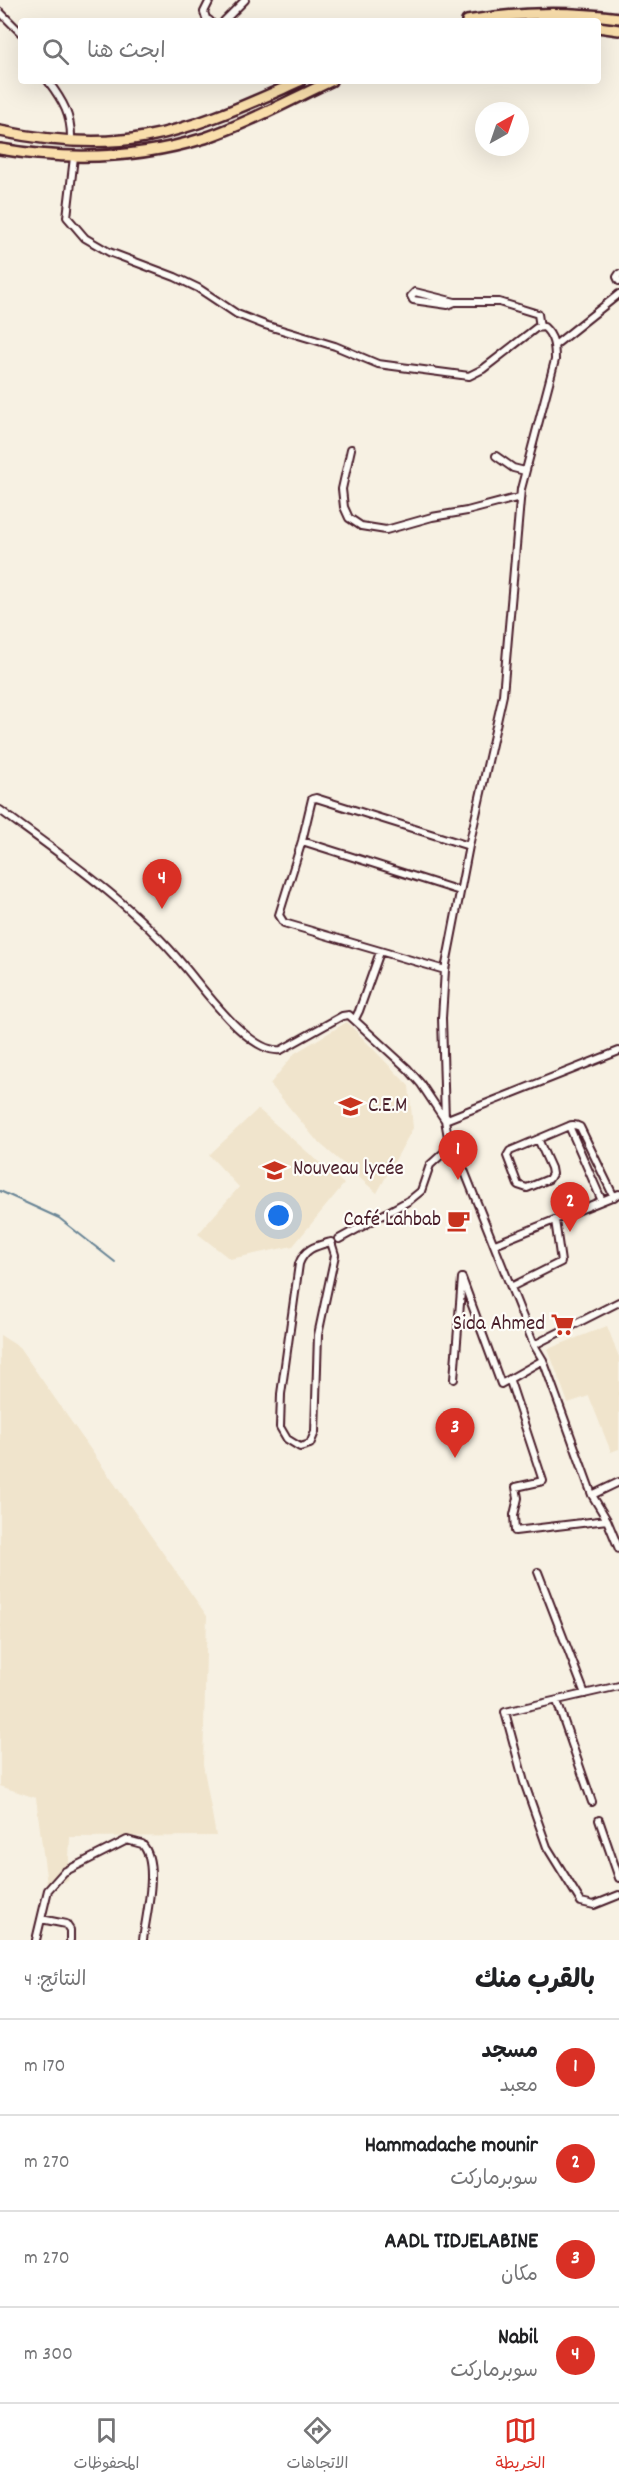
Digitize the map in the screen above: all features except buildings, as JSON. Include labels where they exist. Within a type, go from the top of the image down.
[{"type":"highway","points":[[489,18],[549,12],[619,18]]},
{"type":"highway","points":[[601,27],[619,30]]},
{"type":"highway","points":[[0,131],[71,141],[145,137],[229,112],[293,84]]},
{"type":"highway","points":[[0,148],[30,154],[98,158],[140,153],[205,138],[324,84]]},
{"type":"street","points":[[208,18],[204,12],[210,0]]},
{"type":"street","points":[[227,18],[245,0]]},
{"type":"street","points":[[0,12],[18,30]]},
{"type":"street","points":[[50,84],[66,106],[70,117],[71,141]]},
{"type":"street","points":[[74,157],[67,217],[85,238],[109,252],[176,277],[198,288],[237,314],[265,326],[335,346],[378,364],[465,376],[483,369],[540,327]]},
{"type":"street","points":[[619,274],[617,278],[619,281]]},
{"type":"street","points":[[455,302],[445,305],[413,300],[411,296],[415,292],[455,302],[506,303],[538,314],[540,327]]},
{"type":"street","points":[[555,345],[619,294]]},
{"type":"street","points":[[540,327],[550,333],[555,345],[555,360],[520,497],[503,695],[469,846],[445,970],[442,1018],[445,1120],[451,1146],[462,1165],[495,1244],[534,1346],[543,1360],[592,1495],[619,1549]]},
{"type":"street","points":[[351,449],[342,489],[344,507],[349,518],[361,526],[386,530],[520,497]]},
{"type":"street","points":[[496,456],[513,468],[525,471]]},
{"type":"street","points":[[445,970],[380,952],[280,919],[279,915],[302,841],[312,799],[316,798],[469,846]]},
{"type":"street","points":[[0,810],[101,886],[142,922],[177,957],[228,1017],[254,1043],[273,1051],[281,1050],[342,1016],[349,1015],[408,1069],[445,1120]]},
{"type":"street","points":[[302,841],[460,891]]},
{"type":"street","points":[[355,1019],[360,1011],[380,952]]},
{"type":"street","points":[[445,1120],[619,1051]]},
{"type":"street","points":[[495,1244],[616,1195],[580,1127],[575,1124],[568,1126],[510,1151],[507,1162],[518,1185],[522,1188],[549,1179],[552,1174],[538,1139]]},
{"type":"street","points":[[568,1126],[602,1201]]},
{"type":"street","points":[[339,1239],[410,1200],[421,1191],[430,1165],[451,1146]]},
{"type":"street","points":[[511,1287],[561,1262],[555,1220]]},
{"type":"street","points":[[331,1242],[335,1255],[318,1335],[315,1432],[309,1444],[300,1447],[286,1439],[280,1427],[281,1394],[299,1264],[303,1253],[331,1242]]},
{"type":"street","points":[[454,1379],[462,1278],[501,1384],[543,1360]]},
{"type":"street","points":[[534,1346],[619,1302]]},
{"type":"street","points":[[510,1380],[543,1481],[516,1487],[518,1498],[514,1515],[515,1531],[607,1521]]},
{"type":"street","points":[[592,1495],[619,1482]]},
{"type":"street","points":[[538,1572],[585,1694]]},
{"type":"street","points":[[619,1686],[505,1712],[524,1782],[547,1847],[581,1902],[594,1905],[619,1895]]},
{"type":"street","points":[[557,1701],[592,1802]]},
{"type":"street","points":[[599,1820],[619,1878]]},
{"type":"street","points":[[36,1940],[48,1890],[63,1872],[127,1840],[142,1844],[150,1856],[151,1875],[143,1940]]},
{"type":"street","points":[[41,1919],[66,1924],[70,1930],[70,1940]]},
{"type":"shaded area","name":"C.E.M","points":[[347,1022],[409,1086],[413,1128],[377,1193],[317,1141],[270,1084],[295,1053]]},
{"type":"shaded area","name":"Nouveau lycée","points":[[258,1109],[344,1184],[293,1246],[230,1259],[198,1234],[239,1187],[209,1155]]},
{"type":"shaded area","points":[[607,1326],[619,1357],[619,1449],[611,1452],[589,1396],[568,1403],[548,1349]]},
{"type":"shaded area","points":[[0,1335],[19,1347],[207,1616],[203,1764],[216,1836],[70,1837],[68,1881],[47,1884],[36,1798],[0,1786]]},
{"type":"waterway","points":[[0,1191],[59,1218],[115,1262]]},
{"type":"place","name":"Nabil","points":[[162,909]]},
{"type":"place","name":"C.E.M","points":[[350,1107]]},
{"type":"place","name":"Nouveau lycée","points":[[275,1170]]},
{"type":"place","name":"مسجد","points":[[458,1180]]},
{"type":"place","name":"Café Lahbab","points":[[459,1221]]},
{"type":"place","name":"Hammadache mounir","points":[[570,1232]]},
{"type":"place","name":"Sida Ahmed","points":[[563,1325]]},
{"type":"place","name":"AADL TIDJELABINE","points":[[455,1458]]}]
